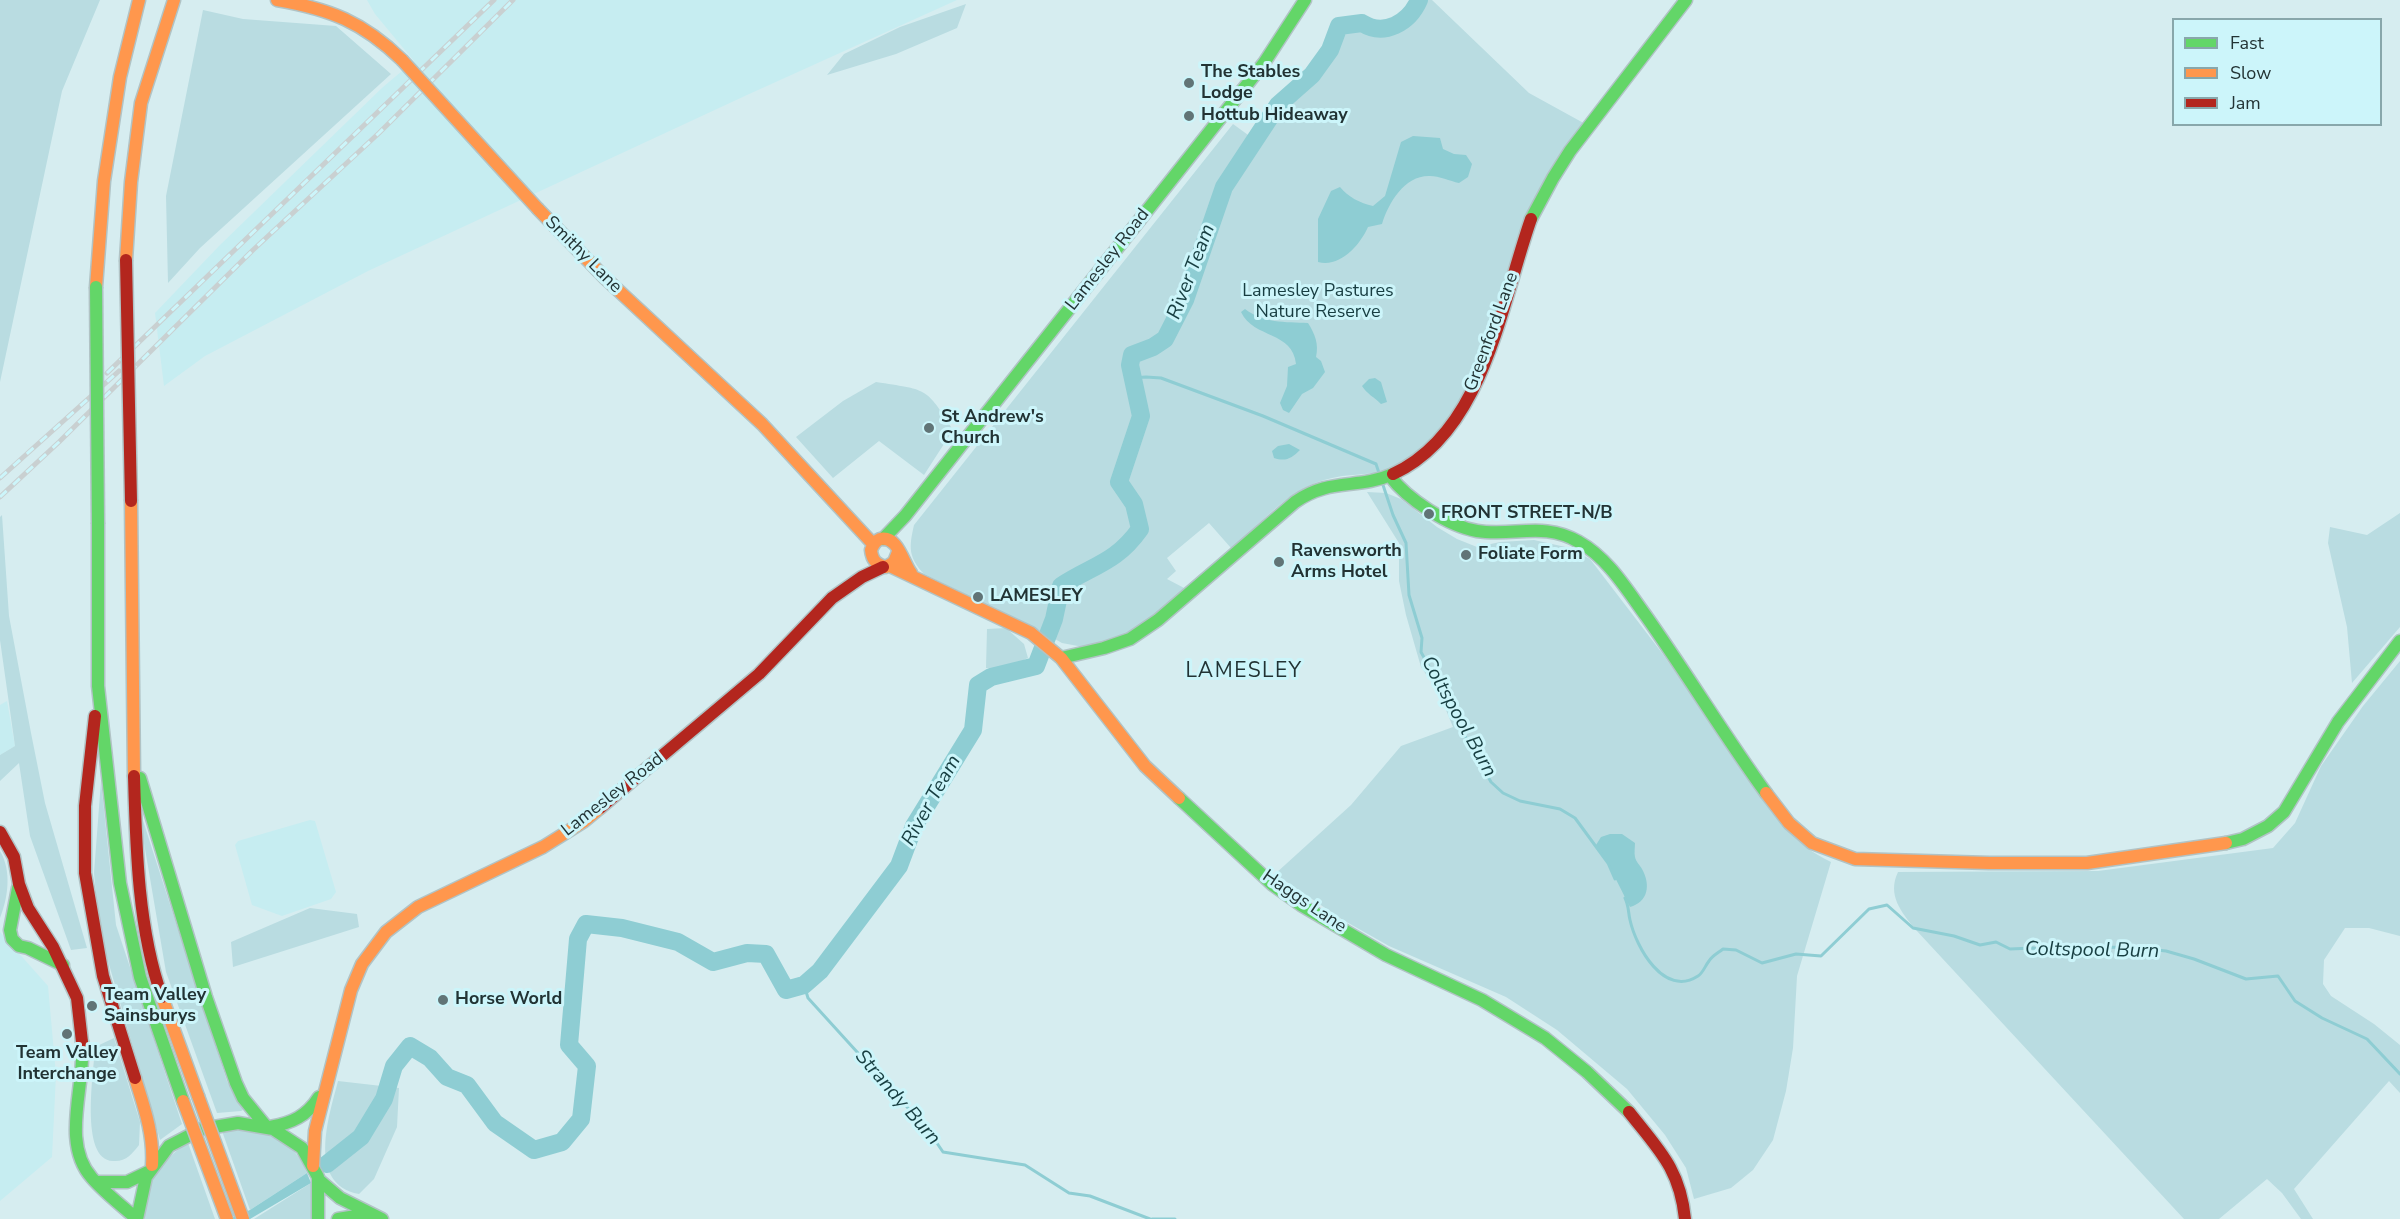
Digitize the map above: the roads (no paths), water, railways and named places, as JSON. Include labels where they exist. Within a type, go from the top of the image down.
[{"type":"main road","points":[[137,1219],[139,1197],[150,1169],[153,1145],[148,1119],[103,976],[85,873],[85,806],[98,686],[96,287],[104,181],[120,77],[139,0]]},
{"type":"main road","points":[[174,0],[141,103],[131,182],[126,260],[133,754],[137,872],[155,977],[243,1219]]},
{"type":"main road","name":"Smithy Lane","points":[[277,0],[319,7],[341,15],[379,38],[605,279],[762,424],[878,542]]},
{"type":"main road","name":"Lamesley Road","points":[[878,542],[906,516],[1264,63],[1305,0]]},
{"type":"main road","name":"Greenford Lane","points":[[1059,656],[1104,648],[1130,639],[1158,620],[1295,502],[1314,490],[1329,485],[1372,481],[1390,476],[1416,460],[1435,443],[1466,401],[1481,373],[1540,200],[1555,174],[1621,82],[1666,29],[1686,0]]},
{"type":"main road","points":[[1390,476],[1399,488],[1444,519],[1477,531],[1556,531],[1580,542],[1597,555],[1622,583],[1658,632],[1760,784],[1789,823],[1812,843],[1837,854],[1856,858],[1989,863],[2087,863],[2211,847],[2243,838],[2268,826],[2284,812],[2338,722],[2400,641]]},
{"type":"main road","name":"Lamesley Road","points":[[898,549],[906,516]]},
{"type":"main road","points":[[878,542],[892,542],[898,549],[896,560],[886,566],[878,565],[872,558],[871,550],[878,542]]},
{"type":"main road","name":"Haggs Lane","points":[[898,549],[904,566],[917,577]]},
{"type":"main road","name":"Lamesley Road","points":[[855,581],[872,558]]},
{"type":"main road","name":"Lamesley Road","points":[[313,1166],[315,1131],[356,977],[369,952],[390,927],[424,904],[528,855],[583,822],[748,684],[823,606],[855,581],[886,566]]},
{"type":"main road","name":"Haggs Lane","points":[[886,566],[917,577],[1031,633],[1059,656],[1145,766],[1273,885],[1301,905],[1386,955],[1482,1000],[1545,1038],[1587,1072],[1625,1107],[1672,1167],[1683,1199],[1685,1219]]},
{"type":"main road","points":[[98,686],[120,883],[140,977],[227,1219]]},
{"type":"main road","points":[[133,754],[206,997],[236,1083],[243,1098],[267,1126],[294,1141],[313,1166],[318,1179],[321,1203],[318,1219]]},
{"type":"main road","points":[[0,832],[14,857],[25,902],[63,965],[77,998],[82,1038],[82,1074],[76,1117],[77,1148],[87,1173],[130,1210],[137,1219]]},
{"type":"main road","points":[[19,884],[10,930],[12,939],[19,946],[63,965]]},
{"type":"main road","points":[[12,923],[20,916],[37,922]]},
{"type":"main road","points":[[28,948],[40,939],[37,922]]},
{"type":"main road","name":"Lamesley Road","points":[[267,1126],[293,1122],[304,1116],[314,1106],[327,1083]]},
{"type":"main road","points":[[95,1182],[121,1183],[133,1180],[150,1169],[171,1145],[201,1127],[234,1122],[267,1126]]},
{"type":"main road","points":[[318,1179],[339,1199],[382,1219]]},
{"type":"main road","points":[[338,1219],[369,1214]]},
{"type":"waterway","name":"River Team","points":[[327,1164],[361,1137],[384,1099],[394,1066],[410,1046],[430,1058],[447,1077],[467,1085],[495,1123],[534,1150],[562,1142],[581,1119],[587,1066],[569,1045],[578,939],[586,924],[622,928],[678,942],[713,962],[747,953],[766,954],[786,990],[804,985],[820,971],[899,866],[914,826],[973,730],[978,685],[991,677],[1036,666],[1054,619],[1061,586],[1113,556],[1140,529],[1134,504],[1119,482],[1141,416],[1130,365],[1132,355],[1153,347],[1165,339],[1185,300],[1224,187],[1278,105],[1312,75],[1330,50],[1339,26],[1362,23],[1379,29],[1387,28],[1409,15],[1419,0]]},
{"type":"waterway","name":"Coltspool Burn","points":[[1132,378],[1161,378],[1263,416],[1376,464],[1380,476]]},
{"type":"waterway","name":"Coltspool Burn","points":[[1382,482],[1393,515],[1406,543],[1409,595],[1422,638],[1421,652],[1449,708],[1491,782],[1503,793],[1520,801],[1560,809],[1575,818],[1608,863],[1615,879]]},
{"type":"waterway","name":"Coltspool Burn","points":[[1625,898],[1633,931],[1645,955],[1663,975],[1674,980],[1686,981],[1698,976],[1712,958],[1723,949],[1736,950],[1762,963],[1796,954],[1821,956],[1869,909],[1887,905],[1913,928],[1954,936],[1980,945],[1996,942],[2010,949],[2033,948],[2052,952],[2072,948],[2130,947],[2166,951],[2246,979],[2278,976],[2295,1001],[2322,1018],[2367,1039],[2400,1074]]},
{"type":"waterway","name":"Strandy Burn","points":[[804,985],[808,998],[928,1130],[943,1152],[1025,1165],[1069,1193],[1090,1196],[1150,1219]]},
{"type":"waterway","name":"Strandy Burn","points":[[1152,1219],[1175,1219]]},
{"type":"railway","points":[[107,373],[494,0]]},
{"type":"railway","points":[[0,497],[59,442],[253,250],[379,133],[513,0]]},
{"type":"railway","points":[[0,478],[119,371]]},
{"type":"place","name":"The Stables Lodge","points":[[1189,83]]},
{"type":"place","name":"Hottub Hideaway","points":[[1189,116]]},
{"type":"place","name":"St Andrew's Church","points":[[929,428]]},
{"type":"place","name":"FRONT STREET-N/B","points":[[1429,514]]},
{"type":"place","name":"Foliate Form","points":[[1466,555]]},
{"type":"place","name":"Ravensworth Arms Hotel","points":[[1279,562]]},
{"type":"place","name":"LAMESLEY","points":[[978,597]]},
{"type":"place","name":"Horse World","points":[[443,1000]]},
{"type":"place","name":"Team Valley Sainsburys","points":[[92,1006]]},
{"type":"place","name":"Team Valley Interchange","points":[[67,1034]]},
{"type":"district","name":"LAMESLEY","points":[[1244,672]]},
{"type":"park label","name":"Lamesley Pastures Nature Reserve","points":[[1318,302]]}]
